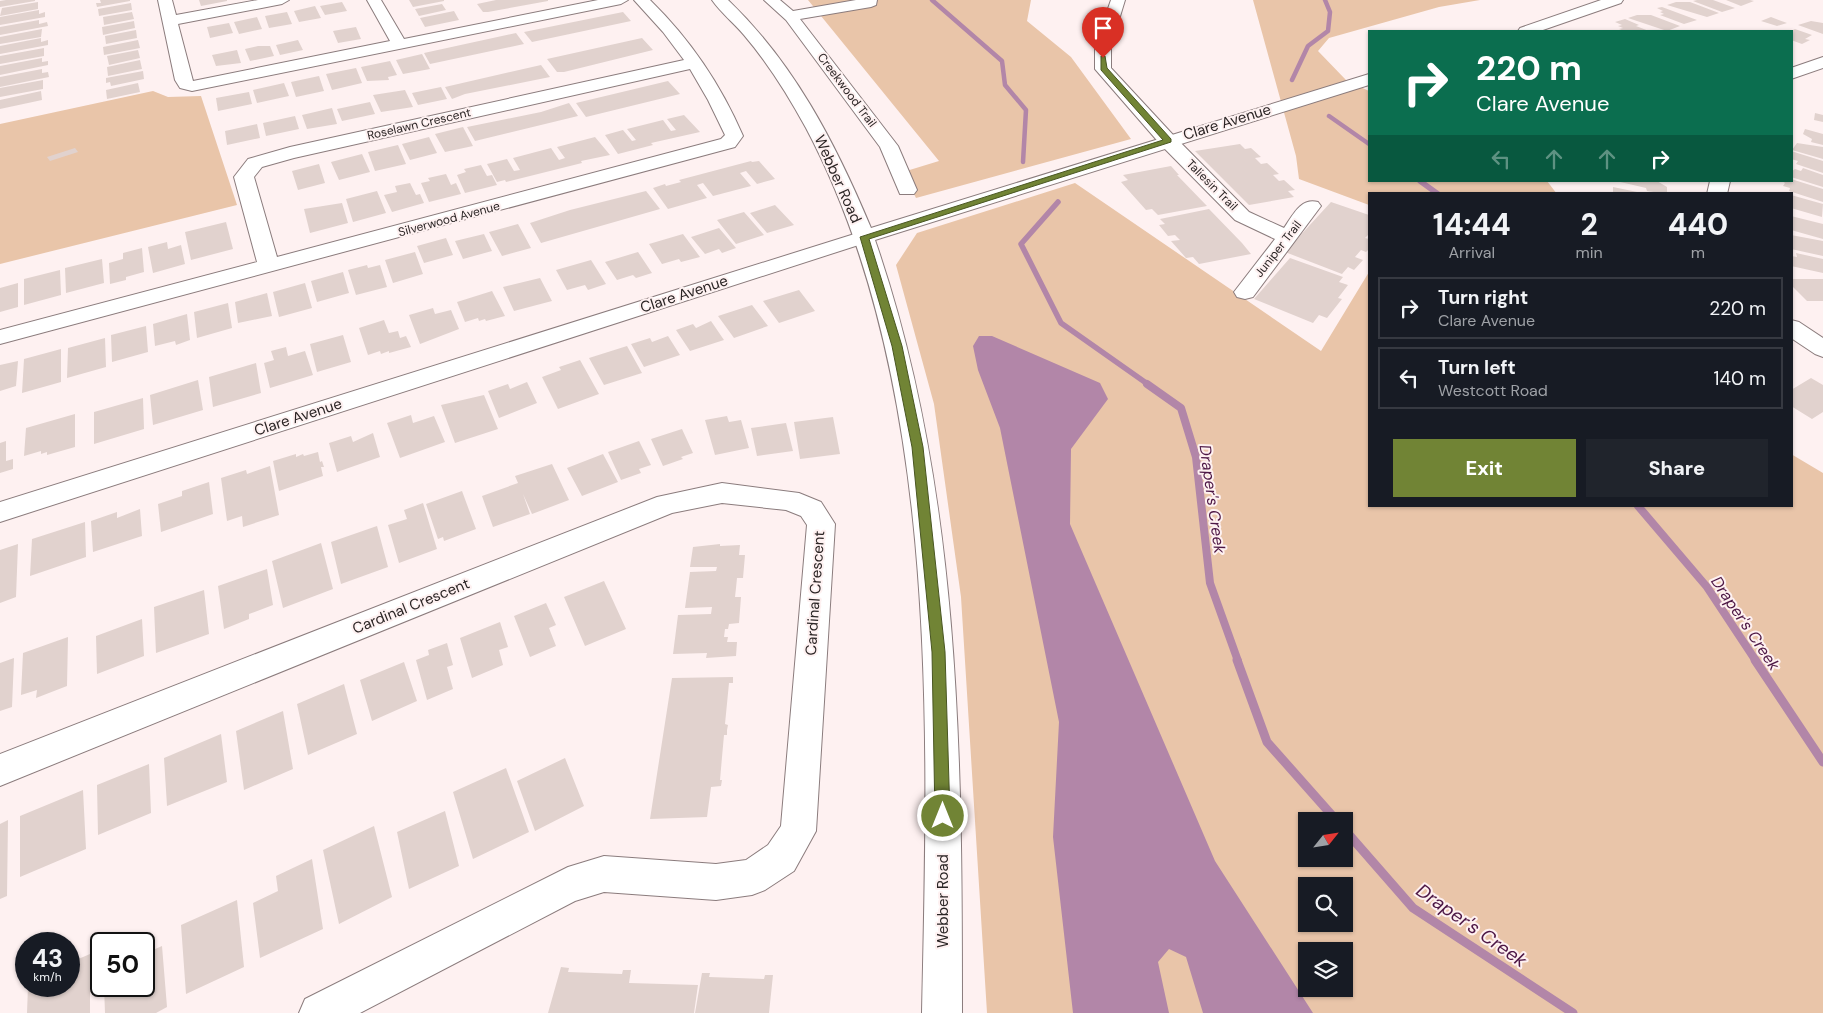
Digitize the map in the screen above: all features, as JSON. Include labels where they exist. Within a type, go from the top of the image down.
[{"type":"street","points":[[165,0],[183,80],[186,84],[192,86],[621,0]]},
{"type":"street","points":[[170,21],[282,0]]},
{"type":"street","points":[[374,0],[400,45]]},
{"type":"street","name":"Silverwood Avenue","points":[[0,337],[728,143],[734,136],[707,83],[673,36],[641,0]]},
{"type":"street","name":"Webber Road","points":[[719,0],[762,46],[812,122],[839,175],[864,237],[897,346],[918,447],[939,652],[943,740],[942,1013]]},
{"type":"street","name":"Creekwood Trail","points":[[771,0],[790,16],[889,146],[907,190]]},
{"type":"street","name":"Taliesin Trail","points":[[1118,0],[1103,46],[1103,69],[1168,141],[1242,216],[1287,237]]},
{"type":"street","points":[[1537,30],[1616,0]]},
{"type":"street","points":[[790,16],[871,2]]},
{"type":"street","points":[[1793,73],[1823,62]]},
{"type":"street","name":"Roselawn Crescent","points":[[269,266],[244,177],[255,163],[290,153],[692,63]]},
{"type":"street","name":"Clare Avenue","points":[[0,512],[864,237],[1368,79]]},
{"type":"street","name":"Juniper Trail","points":[[1245,292],[1311,206]]},
{"type":"street","points":[[1793,328],[1823,349]]},
{"type":"street","name":"Cardinal Crescent","points":[[0,770],[668,504],[722,493],[789,500],[811,509],[821,524],[798,831],[781,858],[752,877],[716,882],[604,874],[568,885],[319,1013]]},
{"type":"shaded area","points":[[808,0],[1031,0],[1027,21],[1071,57],[1131,139],[916,198],[903,172],[939,161]]},
{"type":"shaded area","points":[[1253,0],[1480,0],[1439,7],[1329,38],[1318,51],[1346,80],[1368,91],[1368,182],[1548,182],[1555,192],[1368,192],[1368,205],[1299,179],[1296,156]]},
{"type":"shaded area","points":[[153,91],[168,97],[201,96],[237,205],[0,264],[0,124]]},
{"type":"shaded area","points":[[1075,183],[1321,351],[1368,274],[1368,507],[1793,507],[1793,455],[1823,473],[1823,1013],[987,1013],[961,597],[934,404],[896,265],[917,233]]},
{"type":"shaded area","points":[[979,336],[992,336],[1100,383],[1108,399],[1071,449],[1070,524],[1215,861],[1298,990],[1298,997],[1303,997],[1313,1013],[1203,1013],[1186,957],[1169,949],[1158,962],[1169,1013],[1073,1013],[1053,837],[1059,722],[1000,428],[978,370],[973,346]]},
{"type":"building","points":[[100,0],[130,1],[97,7],[96,3],[101,3]]},
{"type":"building","points":[[199,0],[227,0],[227,1],[201,6]]},
{"type":"building","points":[[409,0],[444,0],[444,1],[413,7]]},
{"type":"building","points":[[496,0],[548,1],[488,12],[483,12],[477,4]]},
{"type":"building","points":[[1713,0],[1735,8],[1722,12],[1693,1]]},
{"type":"building","points":[[1726,0],[1750,0],[1754,1],[1741,6]]},
{"type":"building","points":[[0,1],[35,1],[0,7]]},
{"type":"building","points":[[38,2],[38,9],[0,16],[2,8]]},
{"type":"building","points":[[342,2],[347,11],[325,15],[320,6]]},
{"type":"building","points":[[1676,2],[1690,2],[1719,13],[1707,17],[1667,5]]},
{"type":"building","points":[[131,3],[132,10],[99,16],[98,9]]},
{"type":"building","points":[[442,4],[446,10],[419,16],[415,9]]},
{"type":"building","points":[[315,6],[321,18],[299,22],[294,11]]},
{"type":"building","points":[[1662,7],[1697,20],[1684,24],[1660,15],[1664,14],[1660,12],[1663,11],[1657,8]]},
{"type":"building","points":[[39,10],[39,14],[45,12],[45,17],[0,25],[0,17]]},
{"type":"building","points":[[454,11],[459,20],[425,27],[420,18]]},
{"type":"building","points":[[132,12],[134,19],[104,25],[103,17]]},
{"type":"building","points":[[287,12],[292,24],[269,28],[265,16]]},
{"type":"building","points":[[623,12],[631,21],[532,42],[524,32]]},
{"type":"building","points":[[1637,15],[1651,15],[1680,26],[1664,30],[1628,18]]},
{"type":"building","points":[[257,17],[262,29],[239,34],[234,22]]},
{"type":"building","points":[[1771,17],[1787,23],[1777,26],[1761,21]]},
{"type":"building","points":[[1625,19],[1646,30],[1622,30],[1619,29],[1623,28],[1618,26],[1622,25],[1615,22]]},
{"type":"building","points":[[39,20],[39,24],[47,22],[48,26],[0,35],[0,27]]},
{"type":"building","points":[[134,21],[135,28],[103,35],[102,27]]},
{"type":"building","points":[[1811,21],[1823,23],[1823,34],[1798,25]]},
{"type":"building","points":[[229,23],[233,33],[210,38],[207,27]]},
{"type":"building","points":[[356,27],[361,39],[338,43],[333,31]]},
{"type":"building","points":[[42,29],[41,37],[0,44],[0,37]]},
{"type":"building","points":[[136,30],[137,38],[106,44],[105,36]]},
{"type":"building","points":[[1793,30],[1812,35],[1805,39],[1810,40],[1802,44],[1793,41]]},
{"type":"building","points":[[516,33],[524,44],[430,64],[424,53]]},
{"type":"building","points":[[41,38],[41,42],[48,40],[48,45],[0,54],[0,46]]},
{"type":"building","points":[[642,38],[653,50],[564,72],[557,72],[547,59]]},
{"type":"building","points":[[138,40],[140,48],[104,55],[103,47]]},
{"type":"building","points":[[298,40],[303,50],[280,55],[276,45]]},
{"type":"building","points":[[270,46],[274,56],[250,61],[245,49]]},
{"type":"building","points":[[44,48],[44,56],[0,64],[0,56]]},
{"type":"building","points":[[138,50],[140,58],[109,65],[107,56]]},
{"type":"building","points":[[237,50],[241,63],[216,66],[212,55]]},
{"type":"building","points":[[422,54],[430,69],[403,74],[396,60]]},
{"type":"building","points":[[42,58],[42,62],[48,61],[48,65],[0,75],[0,66]]},
{"type":"building","points":[[140,60],[142,69],[108,76],[107,67]]},
{"type":"building","points":[[390,61],[397,75],[388,77],[389,80],[367,81],[361,67]]},
{"type":"building","points":[[541,65],[550,77],[465,94],[452,99],[445,87]]},
{"type":"building","points":[[356,68],[362,83],[332,90],[326,74]]},
{"type":"building","points":[[42,69],[42,73],[48,72],[49,77],[0,87],[0,77]]},
{"type":"building","points":[[143,71],[144,79],[111,86],[110,82],[106,83],[106,78]]},
{"type":"building","points":[[319,76],[324,91],[296,97],[291,82]]},
{"type":"building","points":[[43,80],[43,89],[0,97],[0,88]]},
{"type":"building","points":[[668,81],[680,94],[586,117],[576,103]]},
{"type":"building","points":[[138,83],[140,92],[107,99],[106,90]]},
{"type":"building","points":[[284,83],[289,96],[257,103],[253,90]]},
{"type":"building","points":[[441,87],[447,99],[418,105],[412,93]]},
{"type":"building","points":[[405,90],[413,107],[381,112],[373,95]]},
{"type":"building","points":[[41,91],[42,100],[0,109],[0,100]]},
{"type":"building","points":[[249,92],[252,104],[218,111],[216,98]]},
{"type":"building","points":[[370,102],[375,114],[342,121],[337,109]]},
{"type":"building","points":[[569,103],[578,116],[475,141],[467,127],[541,112]]},
{"type":"building","points":[[332,108],[337,124],[307,129],[302,115]]},
{"type":"building","points":[[1815,113],[1823,115],[1823,122],[1814,120]]},
{"type":"building","points":[[684,115],[700,132],[651,143],[653,145],[618,154],[605,135],[623,130],[632,141],[636,140],[627,129],[663,120],[671,131],[676,130],[667,119]]},
{"type":"building","points":[[295,116],[299,129],[266,136],[263,123]]},
{"type":"building","points":[[257,124],[260,138],[227,145],[225,131]]},
{"type":"building","points":[[463,127],[473,146],[445,152],[435,134]]},
{"type":"building","points":[[1805,129],[1823,134],[1823,145],[1811,142],[1812,139],[1803,134]]},
{"type":"building","points":[[429,137],[437,153],[410,160],[402,144]]},
{"type":"building","points":[[595,137],[610,155],[506,182],[505,180],[497,182],[487,164],[507,159],[514,171],[520,170],[513,158],[551,148],[559,160],[565,158],[557,147]]},
{"type":"building","points":[[1797,143],[1823,147],[1823,159],[1793,150]]},
{"type":"building","points":[[1240,144],[1245,149],[1251,148],[1261,157],[1255,158],[1261,164],[1267,163],[1279,174],[1273,175],[1279,181],[1284,180],[1295,190],[1288,191],[1294,197],[1249,205],[1195,151]]},
{"type":"building","points":[[398,145],[406,164],[375,171],[368,152]]},
{"type":"building","points":[[75,148],[78,152],[50,161],[47,157]]},
{"type":"building","points":[[1793,152],[1823,161],[1823,173],[1796,164],[1798,161],[1793,160]]},
{"type":"building","points":[[362,154],[370,172],[339,180],[331,162]]},
{"type":"building","points":[[751,161],[759,161],[775,179],[757,184],[746,171],[740,173],[751,186],[713,196],[703,183],[697,185],[707,198],[668,209],[653,188],[681,182],[679,180]]},
{"type":"building","points":[[319,164],[325,183],[298,190],[292,171]]},
{"type":"building","points":[[481,165],[487,176],[492,175],[497,185],[465,193],[457,175],[466,172],[464,169]]},
{"type":"building","points":[[1171,166],[1179,175],[1177,175],[1207,206],[1158,215],[1152,209],[1146,210],[1121,182],[1128,180],[1123,175]]},
{"type":"building","points":[[1803,168],[1823,175],[1823,187],[1793,178],[1793,170],[1795,169],[1801,171]]},
{"type":"building","points":[[446,174],[451,185],[456,183],[461,194],[429,202],[421,183],[430,181],[428,178]]},
{"type":"building","points":[[1793,180],[1823,189],[1823,202],[1789,191],[1790,188],[1783,186],[1785,183],[1784,182],[1793,182]]},
{"type":"building","points":[[1620,182],[1659,182],[1667,187],[1667,192],[1647,191],[1646,188]]},
{"type":"building","points":[[410,183],[416,195],[420,194],[424,203],[392,212],[384,195],[397,192],[395,186]]},
{"type":"building","points":[[1613,187],[1637,192],[1613,192]]},
{"type":"building","points":[[377,191],[386,213],[353,222],[346,199]]},
{"type":"building","points":[[646,191],[660,209],[541,243],[530,223],[570,210]]},
{"type":"building","points":[[1793,196],[1823,204],[1822,217],[1793,209]]},
{"type":"building","points":[[1331,202],[1368,215],[1368,235],[1365,238],[1368,239],[1368,250],[1366,252],[1361,250],[1355,257],[1363,260],[1354,270],[1348,267],[1342,274],[1285,252]]},
{"type":"building","points":[[342,203],[348,223],[310,233],[304,209]]},
{"type":"building","points":[[775,205],[794,225],[767,233],[750,213]]},
{"type":"building","points":[[1209,209],[1251,254],[1199,264],[1193,257],[1186,258],[1171,241],[1180,240],[1175,235],[1168,236],[1159,225],[1165,224],[1160,219]]},
{"type":"building","points":[[744,212],[764,235],[736,244],[717,220]]},
{"type":"building","points":[[1793,216],[1823,224],[1823,239],[1793,231]]},
{"type":"building","points":[[226,222],[233,249],[191,260],[185,232]]},
{"type":"building","points":[[518,224],[531,248],[502,256],[489,232]]},
{"type":"building","points":[[719,228],[736,248],[722,253],[719,249],[705,254],[691,237]]},
{"type":"building","points":[[484,234],[492,251],[463,259],[455,241]]},
{"type":"building","points":[[683,234],[700,257],[681,262],[679,259],[662,264],[649,244]]},
{"type":"building","points":[[1793,235],[1823,241],[1823,256],[1793,249]]},
{"type":"building","points":[[446,238],[453,255],[424,263],[417,246]]},
{"type":"building","points":[[167,242],[168,249],[181,245],[185,264],[153,273],[148,247]]},
{"type":"building","points":[[142,248],[144,272],[126,277],[126,280],[110,284],[109,263],[123,259],[123,253]]},
{"type":"building","points":[[415,252],[423,274],[393,283],[385,260]]},
{"type":"building","points":[[638,252],[652,273],[636,278],[633,275],[617,280],[605,262]]},
{"type":"building","points":[[1796,253],[1823,259],[1823,273],[1793,266],[1793,256],[1797,257]]},
{"type":"building","points":[[1290,258],[1343,277],[1339,282],[1348,285],[1338,298],[1342,299],[1327,318],[1319,315],[1313,323],[1254,299]]},
{"type":"building","points":[[102,259],[104,283],[66,293],[65,268]]},
{"type":"building","points":[[591,260],[606,284],[588,290],[585,285],[567,290],[556,270]]},
{"type":"building","points":[[367,265],[368,268],[380,265],[387,287],[356,295],[348,270]]},
{"type":"building","points":[[60,270],[61,295],[24,305],[24,279]]},
{"type":"building","points":[[343,272],[349,293],[317,302],[311,281]]},
{"type":"building","points":[[540,278],[552,301],[514,311],[503,287]]},
{"type":"building","points":[[1793,279],[1823,279],[1823,301],[1807,301],[1793,287]]},
{"type":"building","points":[[18,283],[18,307],[0,312],[0,288]]},
{"type":"building","points":[[305,283],[312,308],[279,317],[273,292]]},
{"type":"building","points":[[799,290],[815,311],[779,323],[763,301]]},
{"type":"building","points":[[492,291],[505,316],[486,321],[485,319],[479,321],[478,318],[465,322],[457,302]]},
{"type":"building","points":[[267,293],[272,316],[238,323],[235,302]]},
{"type":"building","points":[[228,303],[232,328],[197,338],[194,312]]},
{"type":"building","points":[[752,305],[768,326],[734,338],[718,316]]},
{"type":"building","points":[[433,308],[435,314],[451,310],[459,329],[420,344],[409,315]]},
{"type":"building","points":[[187,314],[190,340],[176,345],[175,341],[155,346],[153,324]]},
{"type":"building","points":[[384,320],[389,333],[398,331],[400,338],[406,336],[411,347],[389,353],[389,351],[381,354],[380,351],[368,355],[359,328]]},
{"type":"building","points":[[711,321],[724,340],[690,351],[676,330],[693,324],[696,328]]},
{"type":"building","points":[[146,326],[148,352],[112,362],[111,335]]},
{"type":"building","points":[[343,335],[351,362],[317,372],[310,344]]},
{"type":"building","points":[[668,336],[680,355],[644,367],[631,344],[650,338],[652,342]]},
{"type":"building","points":[[105,338],[106,367],[67,378],[68,348]]},
{"type":"building","points":[[627,346],[642,373],[604,385],[589,358]]},
{"type":"building","points":[[286,347],[288,356],[305,351],[313,375],[270,388],[264,363],[274,360],[271,351]]},
{"type":"building","points":[[61,349],[61,382],[22,393],[24,359]]},
{"type":"building","points":[[580,360],[599,394],[558,409],[542,377],[561,370],[559,367]]},
{"type":"building","points":[[18,361],[16,386],[0,391],[0,365]]},
{"type":"building","points":[[256,363],[261,393],[213,407],[209,377]]},
{"type":"building","points":[[1811,378],[1823,385],[1823,412],[1812,419],[1793,407],[1793,389]]},
{"type":"building","points":[[198,380],[203,410],[153,425],[150,395]]},
{"type":"building","points":[[527,382],[537,403],[499,418],[488,391],[508,384],[510,389]]},
{"type":"building","points":[[484,395],[498,429],[455,443],[441,405]]},
{"type":"building","points":[[143,398],[144,429],[94,444],[94,412]]},
{"type":"building","points":[[75,414],[75,447],[47,455],[47,452],[41,454],[41,451],[24,456],[26,428]]},
{"type":"building","points":[[411,415],[413,423],[434,416],[445,442],[400,458],[387,423]]},
{"type":"building","points":[[727,416],[729,422],[741,420],[749,448],[715,455],[705,420]]},
{"type":"building","points":[[833,417],[840,454],[800,459],[794,422]]},
{"type":"building","points":[[786,423],[793,451],[757,456],[751,428]]},
{"type":"building","points":[[682,429],[693,453],[681,457],[683,459],[663,466],[651,439]]},
{"type":"building","points":[[373,433],[380,457],[337,472],[329,443],[351,436],[353,442]]},
{"type":"building","points":[[6,441],[6,461],[13,459],[13,469],[0,473],[0,443]]},
{"type":"building","points":[[639,441],[651,465],[639,469],[641,473],[621,480],[608,452]]},
{"type":"building","points":[[318,452],[320,462],[322,461],[324,467],[321,467],[323,476],[279,491],[273,461],[296,454],[296,457]]},
{"type":"building","points":[[603,454],[618,482],[582,496],[567,468]]},
{"type":"building","points":[[552,464],[569,500],[532,514],[523,494],[530,514],[493,527],[482,496],[518,483],[515,476]]},
{"type":"building","points":[[270,466],[279,515],[243,527],[242,516],[227,521],[221,478],[246,470],[247,474]]},
{"type":"building","points":[[209,482],[213,514],[161,532],[158,504],[182,496],[182,491]]},
{"type":"building","points":[[462,491],[476,529],[444,541],[443,537],[438,539],[426,504]]},
{"type":"building","points":[[423,503],[437,549],[399,563],[388,525],[407,519],[404,510]]},
{"type":"building","points":[[140,509],[142,536],[93,552],[91,521],[117,512],[117,518]]},
{"type":"building","points":[[85,522],[86,557],[30,576],[32,539]]},
{"type":"building","points":[[377,526],[388,567],[341,584],[331,542]]},
{"type":"building","points":[[321,543],[333,589],[283,608],[272,561]]},
{"type":"building","points":[[18,544],[16,597],[0,603],[0,550]]},
{"type":"building","points":[[720,544],[720,546],[740,545],[739,555],[745,555],[743,578],[737,578],[735,597],[741,597],[739,623],[729,624],[728,629],[725,629],[724,637],[728,637],[727,642],[737,642],[736,656],[706,658],[707,653],[673,654],[678,615],[711,614],[712,607],[685,608],[690,572],[716,571],[717,567],[690,567],[693,547]]},
{"type":"building","points":[[267,569],[273,605],[249,614],[249,619],[224,629],[218,586]]},
{"type":"building","points":[[604,581],[626,629],[585,646],[564,597]]},
{"type":"building","points":[[204,590],[209,634],[156,653],[154,607]]},
{"type":"building","points":[[546,603],[556,625],[549,628],[556,646],[530,657],[514,616]]},
{"type":"building","points":[[142,619],[144,656],[97,674],[96,636]]},
{"type":"building","points":[[500,622],[508,647],[499,650],[503,665],[472,678],[460,638]]},
{"type":"building","points":[[68,637],[67,686],[36,698],[37,690],[21,695],[23,653]]},
{"type":"building","points":[[447,643],[453,665],[447,667],[453,689],[427,700],[416,660],[429,655],[428,650]]},
{"type":"building","points":[[14,658],[12,707],[0,711],[0,663]]},
{"type":"building","points":[[404,662],[417,701],[372,721],[360,680]]},
{"type":"building","points":[[733,677],[733,683],[729,683],[725,724],[728,725],[727,735],[724,735],[721,786],[711,787],[707,817],[650,819],[672,678]]},
{"type":"building","points":[[344,684],[357,734],[308,755],[297,704]]},
{"type":"building","points":[[283,711],[293,769],[244,790],[236,731]]},
{"type":"building","points":[[221,734],[227,782],[167,806],[164,758]]},
{"type":"building","points":[[565,758],[584,806],[535,831],[517,781]]},
{"type":"building","points":[[149,764],[151,813],[98,835],[97,785]]},
{"type":"building","points":[[506,768],[529,832],[473,859],[453,792]]},
{"type":"building","points":[[83,790],[86,849],[20,877],[20,816]]},
{"type":"building","points":[[445,811],[459,866],[409,889],[397,832]]},
{"type":"building","points":[[8,820],[7,896],[0,899],[0,824]]},
{"type":"building","points":[[374,826],[392,897],[339,924],[323,850]]},
{"type":"building","points":[[312,859],[323,929],[260,958],[253,903],[278,891],[276,876]]},
{"type":"building","points":[[237,900],[244,967],[186,994],[181,925]]},
{"type":"building","points":[[162,946],[167,1007],[156,1013],[105,1013],[104,997],[155,997],[155,949]]},
{"type":"building","points":[[90,954],[90,1013],[27,1013],[28,997],[80,997],[80,958]]},
{"type":"building","points":[[561,967],[569,968],[568,972],[622,974],[623,970],[631,970],[629,983],[698,985],[694,1013],[548,1013]]},
{"type":"building","points":[[702,973],[710,973],[709,977],[764,979],[765,975],[773,975],[769,1013],[695,1013]]},
{"type":"waterway","name":"Draper's Creek","points":[[932,0],[1002,61],[1005,85],[1026,110],[1023,162]]},
{"type":"waterway","name":"Draper's Creek","points":[[1292,80],[1308,46],[1328,31],[1330,12],[1325,0]]},
{"type":"waterway","name":"Draper's Creek","points":[[1329,116],[1368,143]]},
{"type":"waterway","name":"Draper's Creek","points":[[1421,182],[1435,192]]},
{"type":"waterway","name":"Draper's Creek","points":[[1058,202],[1021,244],[1061,323],[1149,385]]},
{"type":"waterway","name":"Draper's Creek","points":[[1147,384],[1181,408],[1196,457],[1210,583],[1238,661]]},
{"type":"waterway","name":"Draper's Creek","points":[[1639,507],[1707,587],[1756,661]]},
{"type":"waterway","name":"Draper's Creek","points":[[1237,660],[1267,742],[1329,812]]},
{"type":"waterway","name":"Draper's Creek","points":[[1755,660],[1823,762]]},
{"type":"waterway","name":"Draper's Creek","points":[[1353,839],[1413,908],[1573,1013]]},
{"type":"route","points":[[943,816],[943,740],[939,652],[918,447],[897,346],[864,237],[1168,141],[1103,69],[1103,58]]}]
